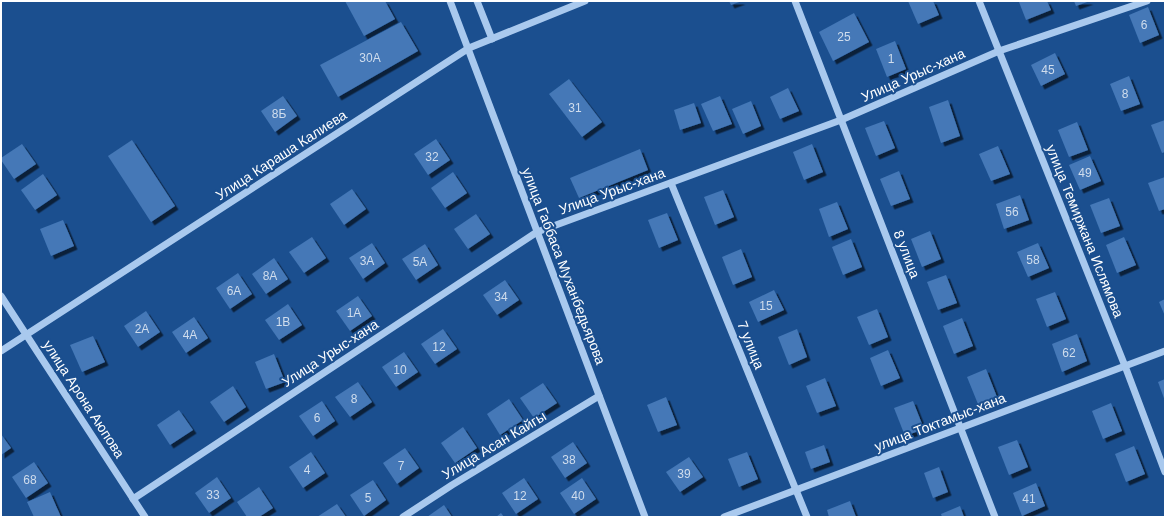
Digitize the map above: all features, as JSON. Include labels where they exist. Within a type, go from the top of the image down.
[{"type":"street","name":"улица Габбаса Муханбедьярова","points":[[450,1],[469,48],[644,517]]},
{"type":"street","points":[[477,1],[492,39]]},
{"type":"street","name":"Улица Караша Калиева","points":[[1,352],[26,334],[469,48],[585,1]]},
{"type":"street","name":"8 улица","points":[[795,1],[995,517]]},
{"type":"street","name":"улица Темиржана Ислямова","points":[[979,1],[1165,472]]},
{"type":"street","name":"Улица Урыс-хана","points":[[133,499],[537,232],[841,120],[999,51],[1148,1]]},
{"type":"street","name":"7 улица","points":[[671,183],[807,517]]},
{"type":"street","name":"улица Арона Аюпова","points":[[1,296],[145,517]]},
{"type":"street","name":"улица Токтамыс-хана","points":[[724,517],[1165,351]]},
{"type":"street","name":"Улица Асан Кайгы","points":[[403,517],[459,481],[599,396]]},
{"type":"building","points":[[345,1],[385,1],[395,19],[364,36]]},
{"type":"building","points":[[729,1],[742,1],[731,5]]},
{"type":"building","points":[[908,1],[933,1],[939,15],[918,24]]},
{"type":"building","points":[[1047,1],[1051,10],[1026,20],[1019,2]]},
{"type":"building","points":[[1074,1],[1090,1],[1076,6]]},
{"type":"building","points":[[1148,7],[1159,35],[1140,43],[1129,15]]},
{"type":"building","points":[[854,13],[869,42],[833,61],[819,32]]},
{"type":"building","points":[[401,22],[418,51],[338,97],[320,65]]},
{"type":"building","points":[[895,41],[906,69],[887,77],[876,49]]},
{"type":"building","points":[[1055,53],[1065,74],[1041,86],[1031,65]]},
{"type":"building","points":[[1129,76],[1140,104],[1121,111],[1110,84]]},
{"type":"building","points":[[569,79],[602,122],[582,137],[549,94]]},
{"type":"building","points":[[788,88],[799,111],[780,119],[770,97]]},
{"type":"building","points":[[283,96],[297,116],[275,132],[261,111]]},
{"type":"building","points":[[720,96],[732,124],[713,131],[701,104]]},
{"type":"building","points":[[948,100],[960,136],[941,143],[929,107]]},
{"type":"building","points":[[751,101],[761,126],[743,134],[732,109]]},
{"type":"building","points":[[694,103],[701,123],[680,130],[674,110]]},
{"type":"building","points":[[1165,120],[1165,152],[1162,153],[1151,125]]},
{"type":"building","points":[[884,121],[895,148],[876,156],[865,128]]},
{"type":"building","points":[[1077,122],[1088,150],[1069,157],[1058,130]]},
{"type":"building","points":[[436,139],[450,160],[428,175],[414,154]]},
{"type":"building","points":[[132,140],[175,206],[151,222],[108,156]]},
{"type":"building","points":[[22,144],[36,164],[14,179],[1,158]]},
{"type":"building","points":[[812,144],[823,172],[804,180],[793,152]]},
{"type":"building","points":[[998,146],[1010,174],[991,181],[979,154]]},
{"type":"building","points":[[640,149],[648,170],[579,198],[570,178]]},
{"type":"building","points":[[1090,156],[1101,181],[1080,190],[1069,165]]},
{"type":"building","points":[[899,171],[910,199],[891,206],[880,179]]},
{"type":"building","points":[[453,172],[467,193],[445,208],[431,188]]},
{"type":"building","points":[[43,174],[57,195],[35,210],[21,190]]},
{"type":"building","points":[[1165,177],[1165,209],[1159,211],[1148,183]]},
{"type":"building","points":[[352,189],[366,209],[344,225],[330,204]]},
{"type":"building","points":[[723,190],[734,217],[715,225],[704,197]]},
{"type":"building","points":[[1020,195],[1029,220],[1004,229],[996,204]]},
{"type":"building","points":[[1109,198],[1120,226],[1101,233],[1090,205]]},
{"type":"building","points":[[837,202],[848,229],[829,237],[819,209]]},
{"type":"building","points":[[667,213],[678,240],[659,248],[648,220]]},
{"type":"building","points":[[476,214],[490,234],[468,249],[454,229]]},
{"type":"building","points":[[63,220],[74,246],[51,256],[40,229]]},
{"type":"building","points":[[930,231],[941,259],[922,267],[911,239]]},
{"type":"building","points":[[312,237],[326,258],[304,273],[289,252]]},
{"type":"building","points":[[1124,237],[1136,265],[1117,273],[1106,245]]},
{"type":"building","points":[[851,239],[862,267],[843,275],[832,247]]},
{"type":"building","points":[[372,243],[385,263],[363,279],[349,258]]},
{"type":"building","points":[[1038,243],[1049,268],[1028,277],[1017,252]]},
{"type":"building","points":[[425,244],[438,265],[416,280],[402,259]]},
{"type":"building","points":[[741,249],[752,277],[733,285],[722,257]]},
{"type":"building","points":[[274,258],[288,279],[266,294],[252,274]]},
{"type":"building","points":[[238,273],[252,294],[230,309],[216,288]]},
{"type":"building","points":[[946,275],[957,303],[938,310],[927,282]]},
{"type":"building","points":[[505,280],[519,300],[497,315],[483,295]]},
{"type":"building","points":[[774,290],[784,310],[758,322],[749,302]]},
{"type":"building","points":[[1055,292],[1066,319],[1047,327],[1036,299]]},
{"type":"building","points":[[358,296],[372,316],[350,331],[336,311]]},
{"type":"building","points":[[1165,299],[1165,316],[1159,302]]},
{"type":"building","points":[[288,304],[302,325],[279,340],[265,320]]},
{"type":"building","points":[[877,309],[888,337],[869,345],[857,317]]},
{"type":"building","points":[[146,311],[160,332],[138,347],[124,326]]},
{"type":"building","points":[[194,317],[208,338],[186,353],[172,332]]},
{"type":"building","points":[[962,318],[973,346],[954,354],[943,326]]},
{"type":"building","points":[[443,329],[457,349],[435,364],[421,344]]},
{"type":"building","points":[[797,329],[807,357],[789,365],[778,337]]},
{"type":"building","points":[[1077,334],[1087,361],[1062,372],[1052,344]]},
{"type":"building","points":[[93,336],[105,362],[82,372],[70,345]]},
{"type":"building","points":[[888,350],[900,378],[881,386],[870,358]]},
{"type":"building","points":[[404,352],[418,372],[396,387],[382,367]]},
{"type":"building","points":[[274,354],[285,382],[266,389],[255,362]]},
{"type":"building","points":[[986,369],[997,397],[978,404],[967,377]]},
{"type":"building","points":[[825,378],[836,406],[817,413],[806,386]]},
{"type":"building","points":[[1165,379],[1165,401],[1158,382]]},
{"type":"building","points":[[358,382],[372,402],[350,417],[335,397]]},
{"type":"building","points":[[543,383],[557,403],[534,418],[520,398]]},
{"type":"building","points":[[233,386],[246,407],[224,422],[210,402]]},
{"type":"building","points":[[666,397],[677,425],[658,432],[647,405]]},
{"type":"building","points":[[509,399],[523,420],[500,435],[487,414]]},
{"type":"building","points":[[322,401],[335,421],[313,436],[299,416]]},
{"type":"building","points":[[913,401],[924,429],[905,436],[894,408]]},
{"type":"building","points":[[1111,403],[1122,431],[1103,439],[1092,411]]},
{"type":"building","points":[[179,410],[193,430],[170,445],[157,425]]},
{"type":"building","points":[[463,427],[477,448],[455,463],[441,443]]},
{"type":"building","points":[[1,434],[11,448],[1,455]]},
{"type":"building","points":[[1017,440],[1028,467],[1009,475],[998,447]]},
{"type":"building","points":[[573,442],[587,463],[565,478],[551,457]]},
{"type":"building","points":[[824,445],[830,462],[811,469],[805,452]]},
{"type":"building","points":[[1134,446],[1145,474],[1126,482],[1115,454]]},
{"type":"building","points":[[405,448],[419,468],[397,484],[383,463]]},
{"type":"building","points":[[311,452],[325,473],[303,488],[289,467]]},
{"type":"building","points":[[747,452],[758,479],[739,487],[728,459]]},
{"type":"building","points":[[689,457],[703,477],[680,492],[666,472]]},
{"type":"building","points":[[34,462],[48,483],[26,498],[12,477]]},
{"type":"building","points":[[939,467],[948,492],[933,498],[924,473]]},
{"type":"building","points":[[217,477],[231,498],[209,513],[195,493]]},
{"type":"building","points":[[524,478],[538,499],[516,514],[502,493]]},
{"type":"building","points":[[582,478],[596,499],[574,514],[560,493]]},
{"type":"building","points":[[373,480],[386,500],[364,516],[350,495]]},
{"type":"building","points":[[1036,483],[1045,506],[1022,516],[1013,493]]},
{"type":"building","points":[[259,487],[273,508],[259,517],[247,517],[237,502]]},
{"type":"building","points":[[50,492],[61,517],[34,517],[27,502]]},
{"type":"building","points":[[850,501],[856,517],[829,517],[827,510]]},
{"type":"building","points":[[337,504],[346,517],[317,517]]},
{"type":"building","points":[[444,505],[452,517],[427,517]]},
{"type":"building","points":[[960,506],[964,517],[942,517],[941,514]]},
{"type":"building","points":[[501,513],[504,517],[496,517]]}]
